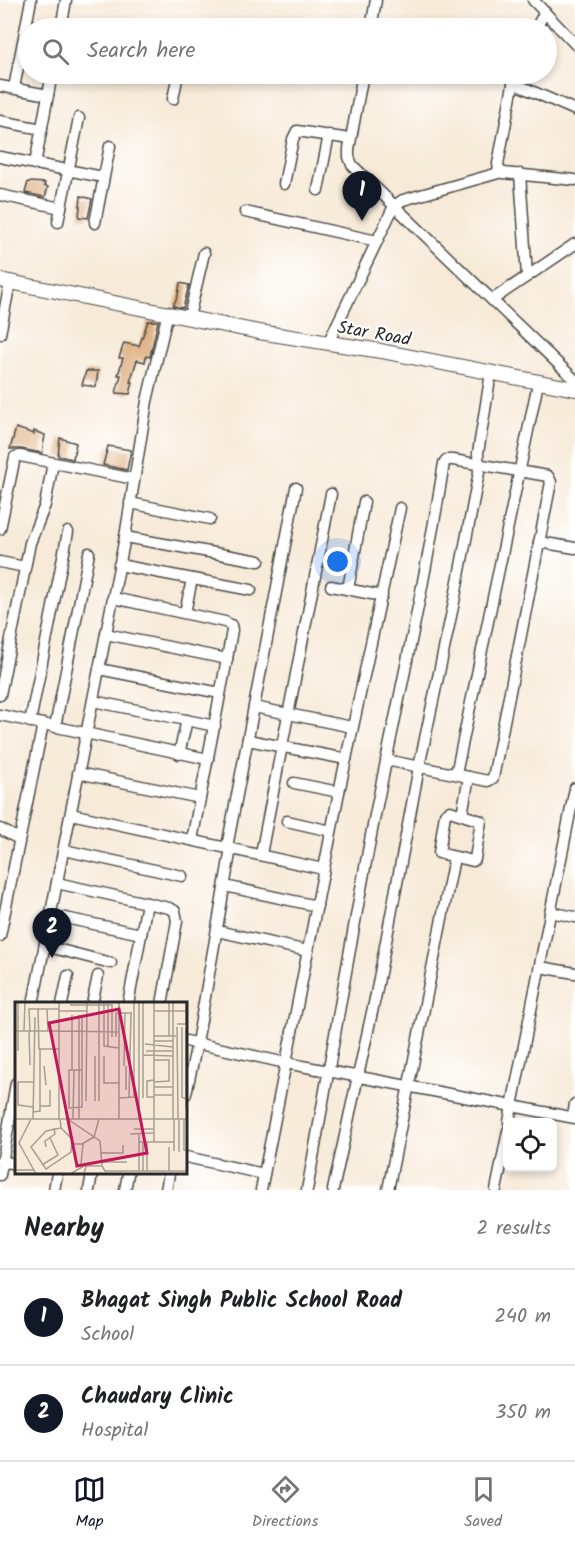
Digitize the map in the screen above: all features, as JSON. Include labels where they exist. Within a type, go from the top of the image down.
[{"type":"street","points":[[27,18],[30,0]]},
{"type":"street","points":[[63,18],[66,0]]},
{"type":"street","points":[[373,18],[376,0]]},
{"type":"street","points":[[533,0],[551,18]]},
{"type":"street","points":[[542,18],[545,12]]},
{"type":"street","points":[[557,25],[575,44]]},
{"type":"street","points":[[14,88],[18,66]]},
{"type":"street","points":[[34,164],[50,84]]},
{"type":"street","points":[[173,99],[176,84]]},
{"type":"street","points":[[361,84],[351,139],[349,157],[352,165],[575,380]]},
{"type":"street","points":[[502,172],[498,164],[513,84]]},
{"type":"street","points":[[525,84],[575,110]]},
{"type":"street","points":[[0,86],[48,95]]},
{"type":"street","points":[[58,222],[79,118]]},
{"type":"street","points":[[0,121],[42,129]]},
{"type":"street","points":[[284,184],[292,139],[297,131],[351,139]]},
{"type":"street","points":[[318,190],[329,135]]},
{"type":"street","points":[[94,223],[110,146]]},
{"type":"street","points":[[0,158],[103,177]]},
{"type":"street","points":[[328,343],[394,206],[403,200],[502,172],[575,180]]},
{"type":"street","points":[[520,174],[527,276]]},
{"type":"street","points":[[0,195],[61,208]]},
{"type":"street","points":[[245,212],[377,241]]},
{"type":"street","points":[[492,300],[575,244]]},
{"type":"street","points":[[189,316],[204,253]]},
{"type":"street","points":[[0,333],[5,281]]},
{"type":"street","name":"Star Road","points":[[5,281],[189,316],[259,332],[381,351],[575,389]]},
{"type":"street","points":[[33,1002],[125,537],[147,401],[168,312]]},
{"type":"street","points":[[333,1190],[378,983],[419,767],[454,602],[479,472],[478,453],[491,373]]},
{"type":"street","points":[[456,774],[538,383]]},
{"type":"street","points":[[0,529],[15,457],[20,456],[134,479]]},
{"type":"street","points":[[307,1190],[352,937],[386,760],[424,581],[444,464],[449,459],[545,475],[551,478],[493,778],[488,781],[386,760]]},
{"type":"street","points":[[0,694],[33,531],[45,505],[53,463]]},
{"type":"street","points":[[188,1073],[191,1042],[217,931],[248,740],[296,488]]},
{"type":"street","points":[[261,854],[331,494]]},
{"type":"street","points":[[348,589],[364,502]]},
{"type":"street","points":[[130,503],[210,519]]},
{"type":"street","points":[[261,1190],[323,869],[400,508]]},
{"type":"street","points":[[30,722],[68,532]]},
{"type":"street","points":[[125,537],[259,561]]},
{"type":"street","points":[[539,542],[575,548]]},
{"type":"street","points":[[55,727],[88,553]]},
{"type":"street","points":[[0,562],[25,567]]},
{"type":"street","points":[[119,565],[251,590]]},
{"type":"street","points":[[185,613],[192,579]]},
{"type":"street","points":[[331,586],[381,596]]},
{"type":"street","points":[[113,598],[231,625],[215,726],[192,840]]},
{"type":"street","points":[[106,634],[227,659]]},
{"type":"street","points":[[99,669],[220,693]]},
{"type":"street","points":[[93,700],[215,726]]},
{"type":"street","points":[[254,708],[352,727]]},
{"type":"street","points":[[0,716],[208,759]]},
{"type":"street","points":[[179,754],[187,720]]},
{"type":"street","points":[[0,936],[43,724]]},
{"type":"street","points":[[248,740],[346,759]]},
{"type":"street","points":[[78,773],[200,798]]},
{"type":"street","points":[[462,814],[469,777]]},
{"type":"street","points":[[294,783],[339,792]]},
{"type":"street","points":[[510,1118],[550,912],[571,830],[575,788]]},
{"type":"street","points":[[450,811],[481,821],[475,859],[471,861],[454,858],[441,855],[439,851],[445,814],[450,811]]},
{"type":"street","points":[[70,814],[323,869]]},
{"type":"street","points":[[287,821],[331,831]]},
{"type":"street","points":[[0,829],[19,838]]},
{"type":"street","points":[[64,850],[182,876]]},
{"type":"street","points":[[388,1190],[454,858]]},
{"type":"street","points":[[57,883],[169,908],[177,916],[162,1002]]},
{"type":"street","points":[[225,886],[317,906]]},
{"type":"street","points":[[128,1002],[147,903]]},
{"type":"street","points":[[550,912],[575,917]]},
{"type":"street","points":[[51,915],[141,934]]},
{"type":"street","points":[[217,931],[308,951]]},
{"type":"street","points":[[45,946],[111,963]]},
{"type":"street","points":[[540,967],[575,973]]},
{"type":"street","points":[[62,1002],[68,976]]},
{"type":"street","points":[[92,1002],[98,976]]},
{"type":"street","points":[[191,1042],[286,1063],[574,1118],[575,1104]]},
{"type":"street","points":[[0,1175],[15,1088]]},
{"type":"street","points":[[496,1190],[503,1152]]},
{"type":"street","points":[[188,1157],[264,1174]]},
{"type":"street","points":[[54,1190],[57,1175]]},
{"type":"street","points":[[89,1190],[92,1175]]},
{"type":"street","points":[[125,1190],[128,1175]]},
{"type":"street","points":[[166,1190],[169,1175]]},
{"type":"building","points":[[28,182],[45,183],[44,186],[48,187],[45,197],[25,193]]},
{"type":"building","points":[[81,196],[92,199],[88,218],[79,217]]},
{"type":"building","points":[[180,283],[189,285],[183,308],[173,306]]},
{"type":"building","points":[[148,321],[158,321],[150,357],[146,356],[145,362],[137,360],[130,382],[133,382],[130,394],[116,393],[123,358],[119,358],[124,343],[139,346]]},
{"type":"building","points":[[86,371],[98,371],[96,387],[82,385]]},
{"type":"building","points":[[16,428],[45,435],[42,453],[10,449]]},
{"type":"building","points":[[60,438],[76,443],[73,459],[58,456]]},
{"type":"building","points":[[108,446],[131,450],[127,470],[103,465]]},
{"type":"place","name":"Bhagat Singh Public School Road","points":[[362,221]]},
{"type":"place","name":"Chaudary Clinic","points":[[52,958]]}]
